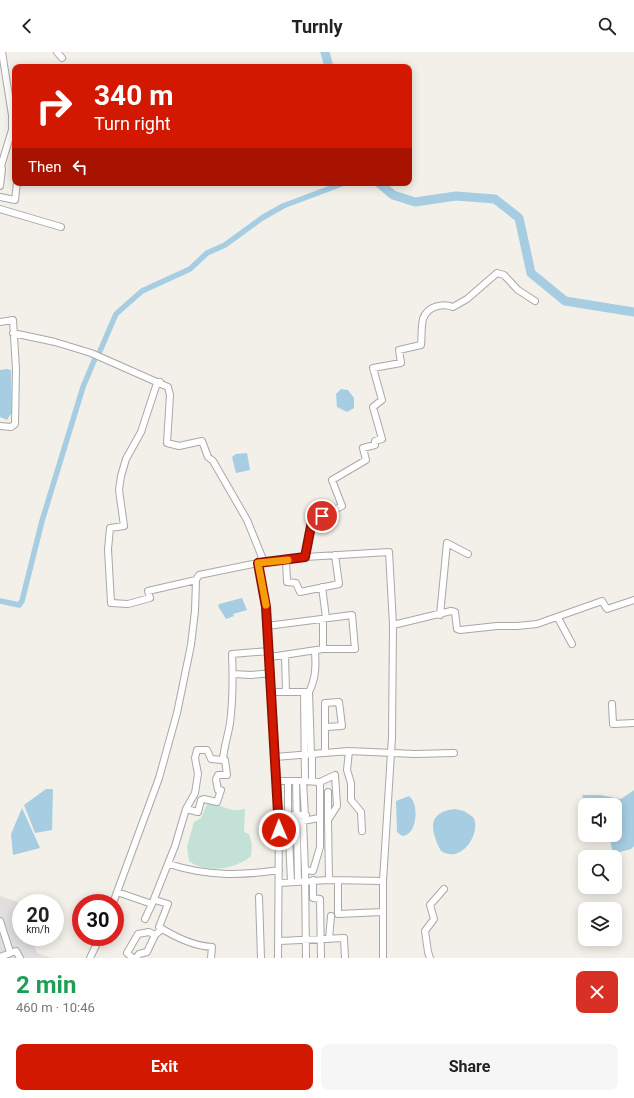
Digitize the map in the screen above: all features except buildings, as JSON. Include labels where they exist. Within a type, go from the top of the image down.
[{"type":"street","points":[[0,186],[2,168],[0,166],[12,130],[12,114],[2,52]]},
{"type":"street","points":[[56,52],[62,58]]},
{"type":"street","points":[[0,197],[15,200],[17,186]]},
{"type":"street","points":[[0,209],[61,227]]},
{"type":"street","points":[[305,557],[312,521],[342,506],[332,482],[333,479],[366,460],[363,448],[375,444],[375,441],[381,440],[382,437],[373,408],[382,400],[373,368],[401,363],[399,350],[421,345],[422,324],[425,315],[436,306],[447,304],[454,307],[468,299],[497,273],[504,275],[518,290],[535,301]]},
{"type":"street","points":[[0,322],[13,320],[16,369],[15,424],[11,426],[0,426]]},
{"type":"street","points":[[13,333],[91,352],[160,382],[168,387],[170,395],[167,444],[179,446],[202,441],[208,457],[213,461],[247,520],[262,557],[258,563],[266,607],[270,654],[277,781],[279,870],[278,958]]},
{"type":"street","points":[[160,382],[156,386],[141,432],[126,459],[121,476],[119,490],[124,526],[110,528],[108,549],[111,603],[128,604],[150,598],[148,591],[196,580]]},
{"type":"street","points":[[440,615],[446,543],[468,554]]},
{"type":"street","points":[[211,958],[212,947],[201,946],[173,936],[159,927],[168,904],[153,902],[117,892],[159,778],[177,713],[191,645],[195,611],[196,580],[199,575],[258,563],[305,557],[389,552],[393,625],[391,753],[382,912],[383,958]]},
{"type":"street","points":[[286,560],[287,582],[296,583],[298,592],[340,583],[335,556]]},
{"type":"street","points":[[322,587],[324,618],[323,649]]},
{"type":"street","points":[[393,625],[440,615],[451,611],[455,612],[457,629],[460,630],[498,626],[518,626],[537,624],[558,618],[602,601],[607,609],[634,600]]},
{"type":"street","points":[[222,760],[224,744],[230,725],[233,674],[232,654],[285,655],[323,649],[355,649],[352,614],[267,626]]},
{"type":"street","points":[[558,618],[572,644]]},
{"type":"street","points":[[306,958],[301,881],[301,781],[306,692],[313,683],[316,670],[315,651]]},
{"type":"street","points":[[285,655],[286,692]]},
{"type":"street","points":[[233,674],[250,675],[271,673]]},
{"type":"street","points":[[272,692],[306,692]]},
{"type":"street","points":[[306,692],[312,781]]},
{"type":"street","points":[[326,727],[342,726],[339,702],[326,703],[326,727],[326,753]]},
{"type":"street","points":[[612,704],[613,724],[634,724]]},
{"type":"street","points":[[145,919],[169,864],[186,809],[195,793],[198,774],[195,758],[197,750],[208,750],[211,759],[225,760],[227,775],[218,775],[216,779],[218,790],[221,790],[218,802],[204,799],[201,800],[198,812],[186,809]]},
{"type":"street","points":[[348,751],[347,770],[351,783],[351,800],[361,812],[362,831]]},
{"type":"street","points":[[275,757],[348,751],[415,754],[454,753]]},
{"type":"street","points":[[277,781],[320,782],[335,775],[337,806],[328,820]]},
{"type":"street","points":[[288,781],[291,882]]},
{"type":"street","points":[[305,870],[313,871],[320,847],[320,782]]},
{"type":"street","points":[[328,792],[329,880]]},
{"type":"street","points":[[288,815],[301,818],[320,818]]},
{"type":"street","points":[[301,818],[305,870],[301,881]]},
{"type":"street","points":[[169,864],[186,869],[219,875],[279,870]]},
{"type":"street","points":[[279,883],[314,880],[383,881]]},
{"type":"street","points":[[314,880],[313,898],[320,899],[322,940],[321,958]]},
{"type":"street","points":[[338,880],[338,914],[382,912]]},
{"type":"street","points":[[430,958],[425,931],[434,919],[430,906],[444,889]]},
{"type":"street","points":[[259,896],[261,958]]},
{"type":"street","points":[[329,939],[331,916]]},
{"type":"street","points":[[0,921],[10,952]]},
{"type":"street","points":[[136,958],[140,954],[147,952],[155,935],[162,928]]},
{"type":"street","points":[[133,958],[127,953],[138,934],[149,932],[155,935]]},
{"type":"street","points":[[279,941],[322,940],[345,936],[345,958]]},
{"type":"street","points":[[90,958],[96,946]]},
{"type":"street","points":[[0,957],[10,952],[17,951],[20,958]]},
{"type":"shaded area","points":[[0,370],[11,370],[12,412],[7,420],[0,417]]},
{"type":"shaded area","points":[[341,389],[348,390],[354,398],[354,408],[347,412],[337,407],[336,394]]},
{"type":"shaded area","points":[[247,453],[250,470],[236,473],[232,457],[236,454]]},
{"type":"shaded area","points":[[242,598],[247,610],[233,614],[234,616],[226,619],[218,606],[219,604]]},
{"type":"shaded area","points":[[46,789],[53,789],[52,830],[35,833],[24,805]]},
{"type":"shaded area","points":[[634,790],[634,846],[631,849],[622,852],[622,850],[612,850],[610,842],[622,842],[622,798]]},
{"type":"shaded area","points":[[582,795],[600,795],[616,798],[583,798]]},
{"type":"shaded area","points":[[409,796],[415,806],[416,812],[414,825],[407,835],[402,836],[397,832],[396,801]]},
{"type":"shaded area","points":[[215,803],[233,810],[245,809],[244,832],[249,834],[252,845],[251,856],[238,864],[229,867],[212,869],[203,868],[189,861],[187,847],[194,822],[201,818],[207,804]]},
{"type":"shaded area","points":[[22,808],[40,848],[13,855],[11,834]]},
{"type":"shaded area","points":[[455,809],[464,811],[473,817],[475,830],[469,844],[463,850],[457,853],[449,854],[441,851],[433,829],[433,823],[439,814]]},
{"type":"shaded area","points":[[0,896],[12,900],[12,946],[34,946],[37,953],[52,958],[0,958]]},
{"type":"waterway","points":[[325,52],[328,64]]},
{"type":"waterway","points":[[100,351],[116,314],[142,291],[190,269],[207,253],[225,245],[262,218],[283,206],[336,186]]},
{"type":"waterway","points":[[382,186],[393,195],[415,202],[456,196],[495,199],[519,218],[531,273],[565,301],[634,312]]},
{"type":"waterway","points":[[0,601],[19,605],[22,601],[42,521],[83,387],[96,356]]},
{"type":"slow traffic","points":[[266,605],[258,563],[288,560]]},
{"type":"route","points":[[279,830],[266,607],[258,563],[305,557],[312,521],[322,516]]}]
